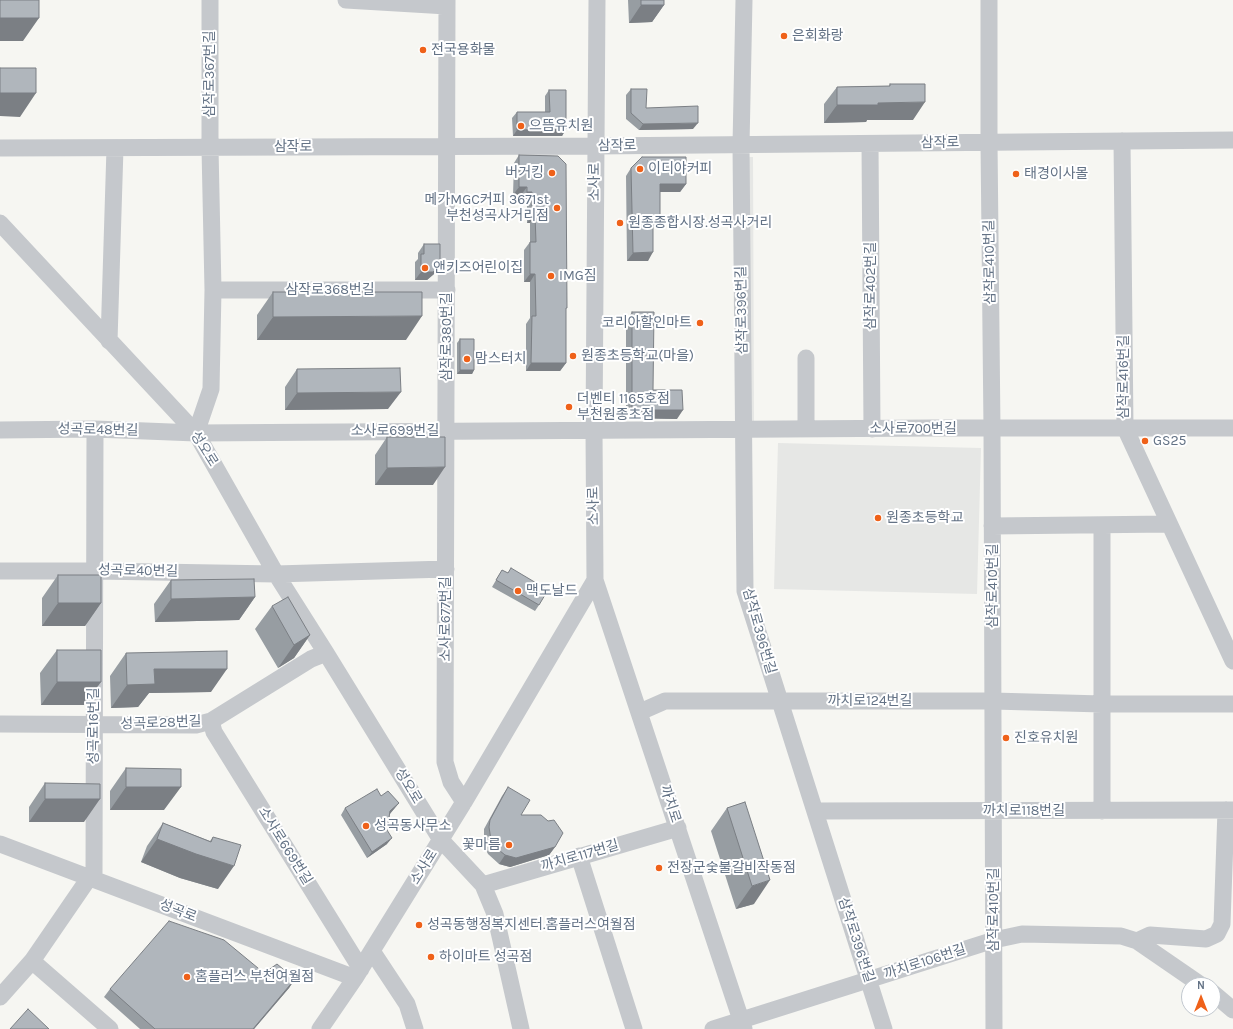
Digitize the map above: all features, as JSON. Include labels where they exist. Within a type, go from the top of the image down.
[{"type":"street","name":"삼작로367번길","points":[[210,0],[210,148]]},
{"type":"street","points":[[346,0],[447,3]]},
{"type":"street","name":"소사로","points":[[320,1029],[358,974],[464,802],[595,580],[594,430],[597,0]]},
{"type":"street","name":"삼작로396번길","points":[[744,0],[740,145],[745,591],[884,1029]]},
{"type":"street","name":"삼작로410번길","points":[[989,0],[994,1029]]},
{"type":"street","name":"삼작로380번길","points":[[447,3],[447,431]]},
{"type":"street","name":"삼작로","points":[[0,148],[447,147],[1233,140]]},
{"type":"street","name":"삼작로416번길","points":[[1122,141],[1124,428],[1233,662]]},
{"type":"street","name":"삼작로402번길","points":[[870,144],[872,429]]},
{"type":"street","points":[[109,341],[115,148]]},
{"type":"street","points":[[196,433],[211,389],[213,290],[210,148]]},
{"type":"street","name":"성오로","points":[[0,223],[196,433],[276,574],[440,840],[483,885],[495,914],[521,1029]]},
{"type":"street","name":"삼작로368번길","points":[[213,290],[447,290]]},
{"type":"street","points":[[806,358],[806,429]]},
{"type":"street","name":"소사로700번길","points":[[594,430],[1233,428]]},
{"type":"street","name":"성곡로48번길","points":[[0,430],[96,429],[196,433]]},
{"type":"street","name":"성곡로16번길","points":[[92,879],[96,429]]},
{"type":"street","name":"소사로699번길","points":[[196,433],[594,430]]},
{"type":"street","name":"소사로677번길","points":[[447,431],[445,762],[451,782],[464,802]]},
{"type":"street","points":[[992,526],[1169,524]]},
{"type":"street","points":[[1102,525],[1102,810]]},
{"type":"street","points":[[276,574],[446,570]]},
{"type":"street","name":"성곡로40번길","points":[[0,571],[276,574]]},
{"type":"street","name":"까치로","points":[[595,580],[743,1025]]},
{"type":"street","name":"성곡로28번길","points":[[0,724],[196,725],[211,722],[311,659],[326,653]]},
{"type":"street","name":"까치로124번길","points":[[640,712],[665,701],[993,701],[1102,704],[1233,704]]},
{"type":"street","name":"소사로669번길","points":[[211,722],[214,732],[358,974]]},
{"type":"street","points":[[1137,941],[1150,935],[1206,939],[1217,934],[1222,924],[1230,810]]},
{"type":"street","name":"까치로118번길","points":[[815,811],[1230,810]]},
{"type":"street","name":"까치로117번길","points":[[483,885],[678,828]]},
{"type":"street","name":"성곡로","points":[[0,844],[92,879],[358,974]]},
{"type":"street","points":[[579,856],[634,1029]]},
{"type":"street","points":[[0,997],[32,961],[92,879]]},
{"type":"street","name":"까치로106번길","points":[[713,1029],[743,1025],[868,980],[994,940],[1022,934],[1122,936],[1137,941],[1189,977]]},
{"type":"street","points":[[372,951],[408,1004],[415,1029]]},
{"type":"street","points":[[32,961],[110,1029]]},
{"type":"street","points":[[1221,1000],[1233,1010]]},
{"type":"shaded area","points":[[738,157],[753,157],[754,422],[738,422]]},
{"type":"shaded area","name":"원종초등학교","points":[[778,443],[981,448],[977,594],[774,589]]},
{"type":"building","points":[[0,0],[39,0],[39,18],[0,18]]},
{"type":"building","points":[[641,0],[664,0],[664,5],[641,5]]},
{"type":"building","points":[[0,68],[36,68],[36,93],[0,93]]},
{"type":"building","points":[[890,84],[925,84],[925,102],[878,103],[878,105],[837,105],[837,87],[890,86]]},
{"type":"building","points":[[631,89],[647,89],[646,108],[698,106],[698,123],[643,124],[631,113]]},
{"type":"building","points":[[549,90],[566,90],[566,129],[517,130],[517,112],[550,112]]},
{"type":"building","points":[[519,155],[558,156],[566,164],[566,363],[531,363],[532,316],[536,316],[535,274],[530,274],[530,242],[536,242],[535,215],[532,215],[532,192],[527,192],[527,187],[519,187]]},
{"type":"building","points":[[642,157],[686,157],[686,184],[660,184],[660,218],[653,218],[653,252],[633,253],[631,168]]},
{"type":"building","points":[[424,244],[440,244],[440,266],[433,272],[421,272],[421,254],[424,254]]},
{"type":"building","points":[[273,292],[422,292],[422,316],[273,317]]},
{"type":"building","points":[[632,312],[654,312],[653,390],[682,390],[683,410],[632,410]]},
{"type":"building","points":[[460,339],[474,339],[474,370],[460,370]]},
{"type":"building","points":[[400,368],[401,392],[297,393],[297,369]]},
{"type":"building","points":[[387,437],[445,437],[445,467],[387,468]]},
{"type":"building","points":[[511,568],[548,590],[539,605],[496,580],[502,570],[508,573]]},
{"type":"building","points":[[58,575],[101,575],[101,603],[58,603]]},
{"type":"building","points":[[254,579],[255,597],[171,599],[171,580]]},
{"type":"building","points":[[288,597],[310,635],[294,645],[272,606]]},
{"type":"building","points":[[57,650],[101,650],[101,682],[57,682]]},
{"type":"building","points":[[227,651],[227,669],[154,669],[155,684],[127,685],[126,653]]},
{"type":"building","points":[[126,768],[181,769],[181,787],[126,787]]},
{"type":"building","points":[[45,783],[100,784],[100,799],[45,799]]},
{"type":"building","points":[[508,787],[530,800],[521,815],[541,815],[548,821],[554,820],[563,833],[555,847],[516,858],[505,855],[494,846],[491,840],[489,827],[490,820]]},
{"type":"building","name":"성곡동사무소","points":[[377,789],[381,796],[388,791],[399,803],[390,811],[387,830],[392,838],[372,852],[345,808]]},
{"type":"building","points":[[745,802],[770,880],[752,886],[727,808]]},
{"type":"building","points":[[163,823],[211,842],[213,837],[241,845],[234,866],[196,854],[157,839]]},
{"type":"building","name":"홈플러스 부천여월점","points":[[169,921],[224,940],[264,973],[277,964],[295,979],[253,1029],[155,1029],[110,989]]},
{"type":"building","points":[[28,1009],[49,1029],[10,1029]]},
{"type":"place","name":"은회화랑","points":[[784,36]]},
{"type":"place","name":"전국용화물","points":[[423,50]]},
{"type":"place","name":"으뜸유치원","points":[[521,126]]},
{"type":"place","name":"이디야커피","points":[[640,169]]},
{"type":"place","name":"버거킹","points":[[552,173]]},
{"type":"place","name":"태경이사몰","points":[[1016,174]]},
{"type":"place","name":"메가MGC커피 3671st 부천성곡사거리점","points":[[557,208]]},
{"type":"place","name":"원종종합시장.성곡사거리","points":[[620,223]]},
{"type":"place","name":"앤키즈어린이집","points":[[425,268]]},
{"type":"place","name":"IMG짐","points":[[551,276]]},
{"type":"place","name":"코리아할인마트","points":[[700,323]]},
{"type":"place","name":"원종초등학교(마을)","points":[[573,356]]},
{"type":"place","name":"맘스터치","points":[[467,359]]},
{"type":"place","name":"더벤티 1165호점 부천원종초점","points":[[569,407]]},
{"type":"place","name":"GS25","points":[[1145,441]]},
{"type":"place","name":"원종초등학교","points":[[878,518]]},
{"type":"place","name":"맥도날드","points":[[518,591]]},
{"type":"place","name":"진호유치원","points":[[1006,738]]},
{"type":"place","name":"성곡동사무소","points":[[366,826]]},
{"type":"place","name":"꽃마름","points":[[509,845]]},
{"type":"place","name":"전장군숯불갈비작동점","points":[[659,868]]},
{"type":"place","name":"성곡동행정복지센터.홈플러스여월점","points":[[419,925]]},
{"type":"place","name":"하이마트 성곡점","points":[[431,957]]},
{"type":"place","name":"홈플러스 부천여월점","points":[[187,977]]}]
